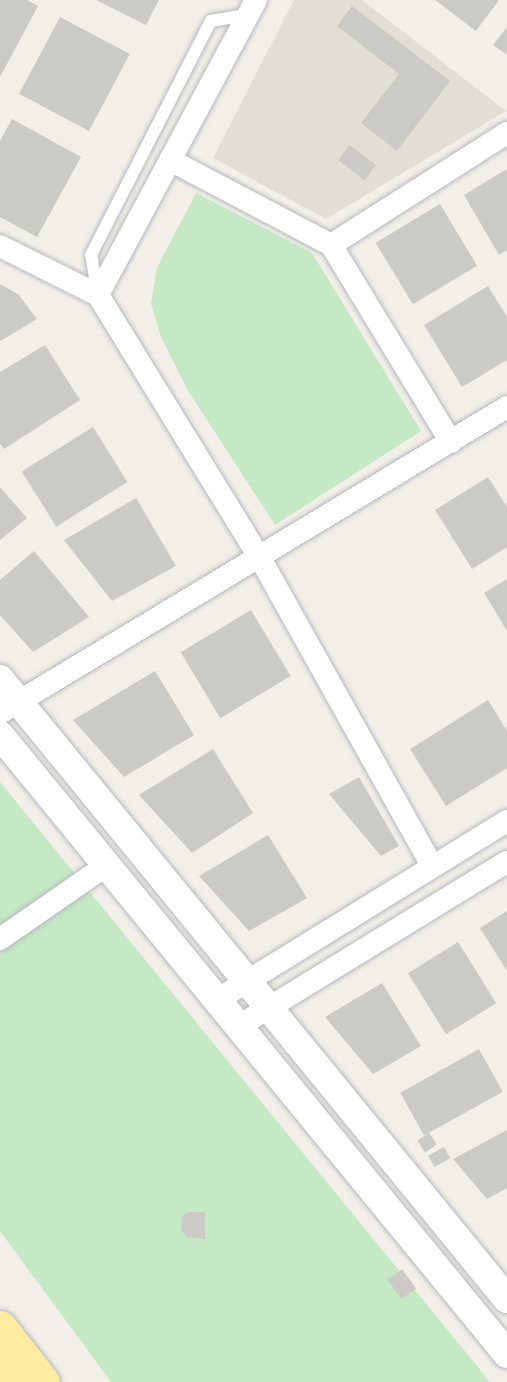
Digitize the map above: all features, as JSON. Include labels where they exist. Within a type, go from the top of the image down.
[{"type":"highway","points":[[0,1327],[43,1382]]},
{"type":"highway","points":[[0,1368],[15,1382]]},
{"type":"street","points":[[98,295],[253,7]]},
{"type":"street","points":[[331,245],[507,133]]},
{"type":"street","points":[[170,160],[331,245],[451,442]]},
{"type":"street","points":[[0,246],[98,295],[260,558],[432,866]]},
{"type":"street","points":[[9,707],[260,558],[507,407]]},
{"type":"street","points":[[0,679],[9,707],[246,980],[507,1299]]},
{"type":"street","points":[[0,735],[507,1354]]},
{"type":"street","points":[[217,1000],[507,821]]},
{"type":"street","points":[[239,1026],[267,1006],[507,862]]},
{"type":"street","points":[[0,939],[107,865]]},
{"type":"lane","points":[[98,295],[91,255],[211,21],[253,7]]},
{"type":"shaded area","points":[[294,0],[362,0],[506,111],[326,219],[213,158]]},
{"type":"green space","points":[[196,193],[312,253],[421,431],[275,525],[187,389],[161,337],[151,304],[157,268]]},
{"type":"green space","points":[[0,782],[490,1382],[111,1382],[0,1231]]},
{"type":"building","points":[[0,0],[27,0],[38,6],[0,77]]},
{"type":"building","points":[[96,0],[159,0],[146,25]]},
{"type":"building","points":[[435,0],[499,0],[476,31]]},
{"type":"building","points":[[352,6],[450,81],[397,151],[361,123],[399,74],[337,26]]},
{"type":"building","points":[[60,17],[130,54],[89,131],[19,94]]},
{"type":"building","points":[[507,27],[507,55],[493,45]]},
{"type":"building","points":[[12,119],[81,157],[37,237],[0,217],[0,141]]},
{"type":"building","points":[[350,145],[376,165],[364,180],[338,160]]},
{"type":"building","points":[[507,169],[507,250],[499,255],[464,195]]},
{"type":"building","points":[[440,204],[477,266],[413,304],[376,243]]},
{"type":"building","points":[[0,284],[18,294],[37,319],[0,341]]},
{"type":"building","points":[[488,286],[507,317],[507,360],[462,387],[424,325]]},
{"type":"building","points":[[45,345],[80,400],[4,449],[0,444],[0,372]]},
{"type":"building","points":[[93,427],[127,482],[56,527],[22,472]]},
{"type":"building","points":[[488,477],[507,507],[507,547],[472,569],[435,510]]},
{"type":"building","points":[[0,487],[27,518],[0,540]]},
{"type":"building","points":[[136,498],[176,566],[112,601],[64,540]]},
{"type":"building","points":[[34,551],[89,617],[33,652],[0,615],[0,580]]},
{"type":"building","points":[[507,579],[507,631],[484,593]]},
{"type":"building","points":[[251,610],[291,676],[220,718],[181,652]]},
{"type":"building","points":[[155,671],[194,735],[124,777],[73,720]]},
{"type":"building","points":[[488,700],[507,731],[507,768],[446,806],[410,749]]},
{"type":"building","points":[[213,749],[253,813],[192,853],[139,795]]},
{"type":"building","points":[[359,777],[399,846],[381,856],[329,794]]},
{"type":"building","points":[[268,835],[307,898],[249,931],[199,876]]},
{"type":"building","points":[[507,911],[507,971],[480,928]]},
{"type":"building","points":[[458,942],[496,1003],[446,1034],[408,973]]},
{"type":"building","points":[[382,983],[421,1046],[373,1074],[325,1017]]},
{"type":"building","points":[[479,1049],[503,1092],[424,1135],[400,1093]]},
{"type":"building","points":[[507,1130],[507,1188],[487,1199],[453,1159]]},
{"type":"building","points":[[429,1133],[437,1145],[425,1152],[417,1141]]},
{"type":"building","points":[[444,1147],[450,1158],[435,1167],[428,1156]]},
{"type":"building","points":[[188,1212],[205,1212],[205,1239],[186,1237],[181,1229],[182,1216]]},
{"type":"building","points":[[402,1269],[416,1288],[402,1299],[387,1280]]}]
